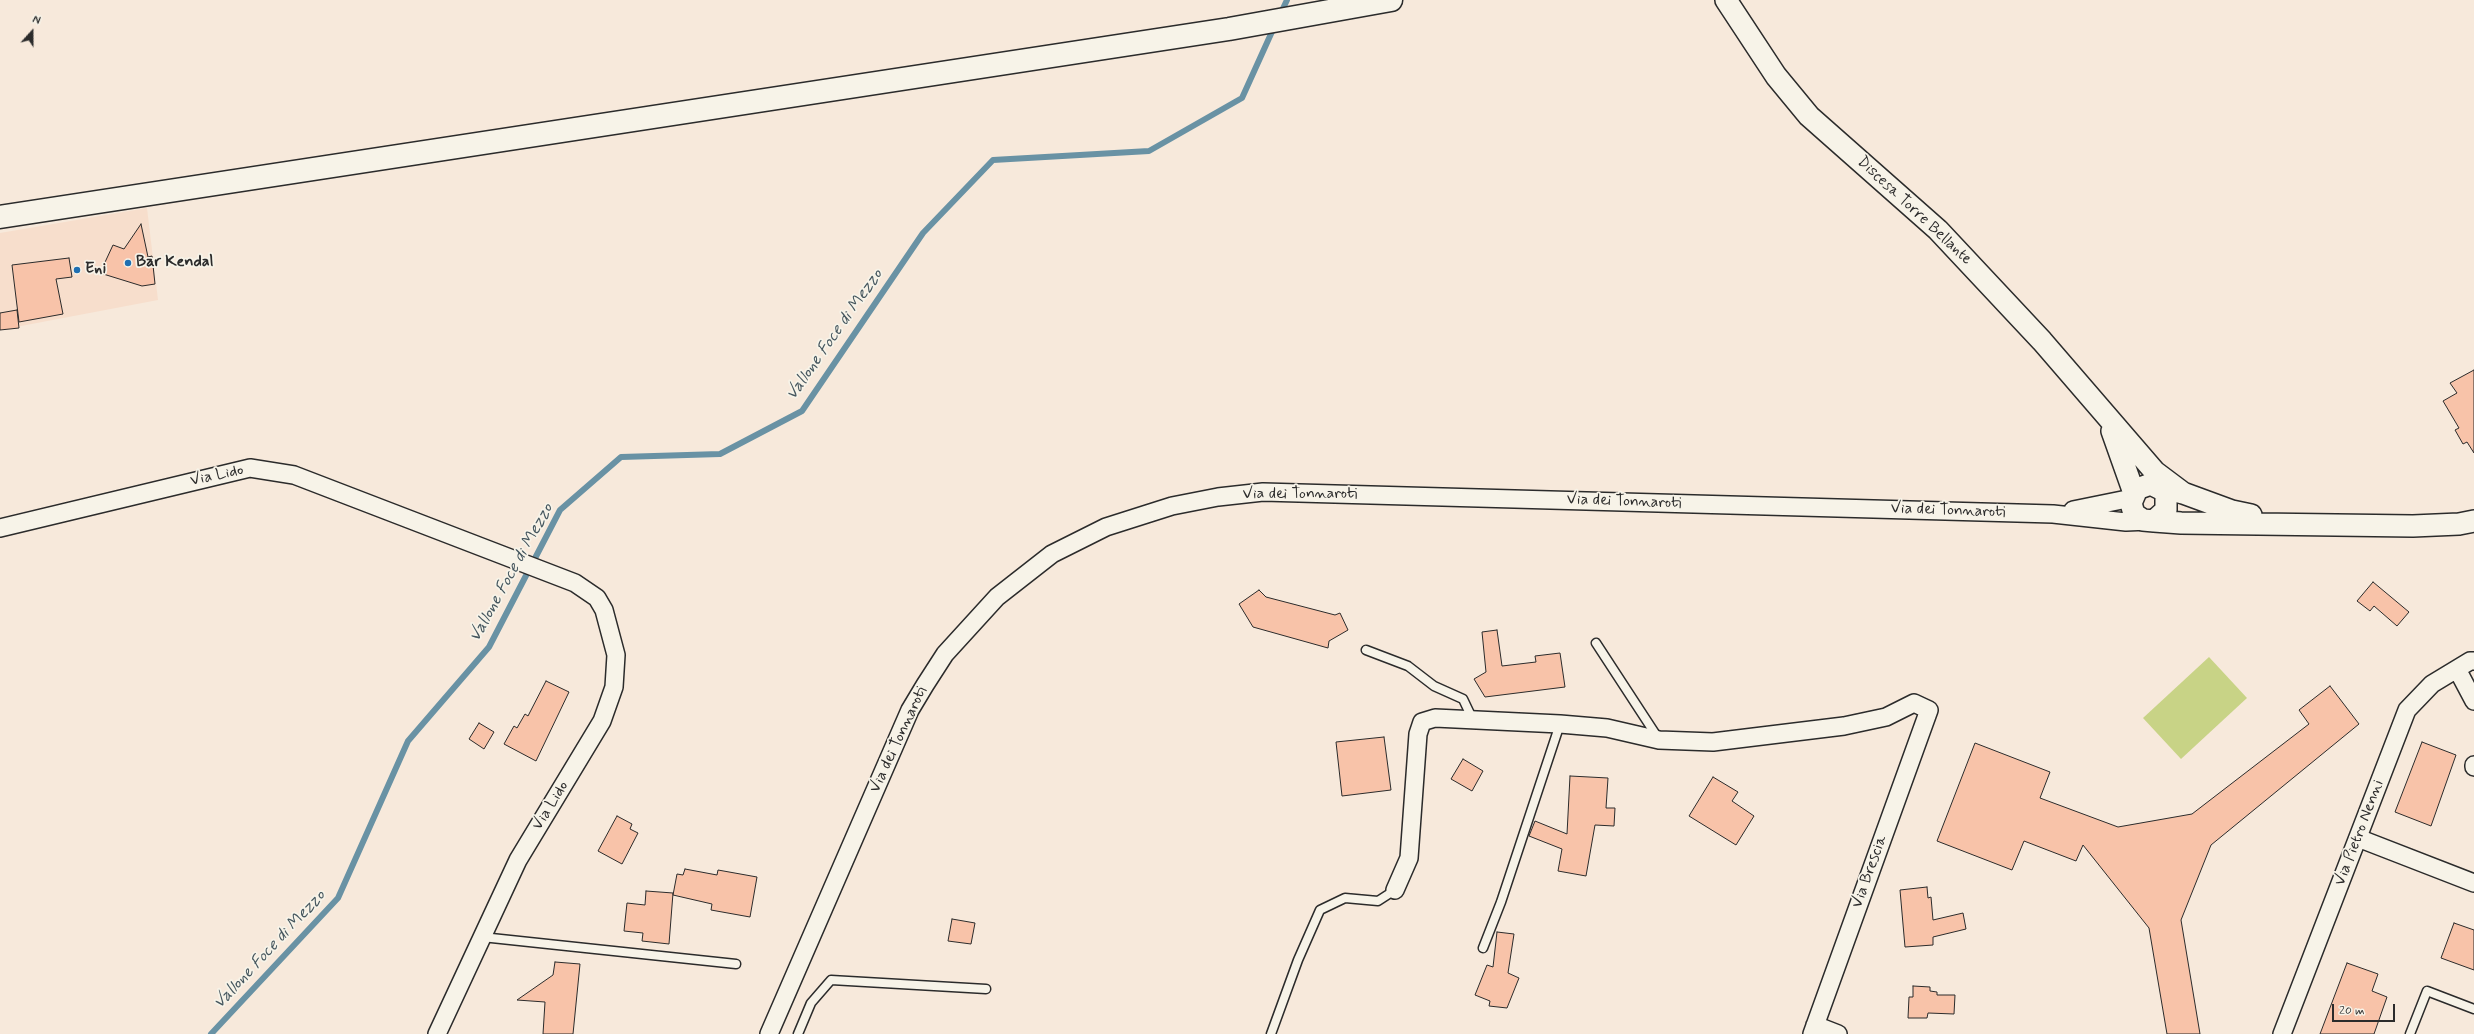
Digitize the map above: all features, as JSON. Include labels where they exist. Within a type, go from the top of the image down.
[{"type":"main road","points":[[0,217],[1229,29],[1391,0]]},
{"type":"street","name":"Discesa Torre Bellante","points":[[1726,0],[1776,76],[1809,116],[1938,230],[1985,278],[2042,341],[2164,486]]},
{"type":"street","points":[[2107,419],[2133,495],[2134,514],[2151,521]]},
{"type":"street","name":"Via Lido","points":[[0,528],[250,468],[294,475],[575,583],[596,598],[604,610],[616,655],[614,687],[602,721],[518,860],[437,1034]]},
{"type":"street","points":[[2053,514],[2133,495],[2142,486],[2164,486],[2232,511],[2307,525]]},
{"type":"street","points":[[2151,521],[2166,510],[2164,486]]},
{"type":"street","name":"Via dei Tonnaroti","points":[[769,1034],[910,710],[924,685],[945,654],[997,597],[1052,554],[1106,527],[1172,506],[1218,497],[1263,492],[2053,514]]},
{"type":"street","points":[[2053,514],[2126,522],[2151,521],[2181,523],[2413,526],[2459,524],[2474,521]]},
{"type":"street","name":"Via Pietro Nenni","points":[[2282,1034],[2407,710],[2432,684],[2474,661]]},
{"type":"street","points":[[2457,669],[2474,701]]},
{"type":"street","name":"Via Brescia","points":[[1659,740],[1713,742],[1844,726],[1886,717],[1914,703],[1929,710],[1813,1030]]},
{"type":"street","points":[[1395,890],[1409,858],[1418,734],[1422,722],[1435,718],[1560,724],[1607,728],[1659,740]]},
{"type":"street","points":[[2358,838],[2474,883]]},
{"type":"street","points":[[1813,1030],[1838,1034]]},
{"type":"lane","points":[[1596,643],[1659,740]]},
{"type":"lane","points":[[1366,650],[1408,666],[1434,686],[1463,700],[1474,720]]},
{"type":"lane","points":[[1483,948],[1560,724]]},
{"type":"lane","points":[[1271,1034],[1298,960],[1320,910],[1345,898],[1378,901],[1395,890]]},
{"type":"lane","points":[[482,937],[736,964]]},
{"type":"lane","points":[[798,1034],[811,1003],[831,980],[986,988]]},
{"type":"lane","points":[[2410,1034],[2427,991],[2474,1009]]},
{"type":"shaded area","name":"Eni","points":[[147,208],[158,300],[0,330],[0,233]]},
{"type":"green space","points":[[2209,657],[2247,698],[2181,759],[2143,718]]},
{"type":"building","points":[[141,224],[148,257],[152,256],[155,284],[142,286],[100,273],[113,245],[124,249]]},
{"type":"building","points":[[69,258],[72,277],[56,279],[63,314],[19,322],[12,265]]},
{"type":"building","points":[[17,310],[19,328],[0,330],[0,313]]},
{"type":"building","points":[[2474,370],[2474,453],[2467,442],[2463,444],[2455,430],[2459,428],[2443,401],[2457,393],[2450,383]]},
{"type":"building","points":[[2373,582],[2409,612],[2397,626],[2374,606],[2370,611],[2357,601]]},
{"type":"building","points":[[1259,590],[1266,597],[1335,615],[1340,613],[1348,630],[1329,641],[1328,648],[1253,627],[1239,604]]},
{"type":"building","points":[[1497,630],[1502,666],[1536,662],[1535,656],[1560,653],[1565,687],[1485,697],[1474,679],[1486,672],[1482,632]]},
{"type":"building","points":[[546,681],[569,692],[536,761],[504,744],[514,726],[517,728],[525,714],[528,716]]},
{"type":"building","points":[[2330,686],[2359,724],[2211,845],[2181,920],[2200,1034],[2167,1034],[2149,928],[2083,845],[2076,861],[2024,841],[2012,870],[1937,841],[1975,743],[2050,772],[2040,798],[2118,827],[2192,814],[2309,724],[2299,710]]},
{"type":"building","points":[[479,723],[494,732],[484,749],[469,739]]},
{"type":"building","points":[[1384,737],[1391,790],[1342,796],[1336,742]]},
{"type":"building","points":[[2422,742],[2456,755],[2431,826],[2395,812]]},
{"type":"building","points":[[1463,759],[1483,771],[1472,791],[1451,779]]},
{"type":"building","points":[[1570,776],[1608,778],[1606,808],[1615,808],[1614,826],[1595,825],[1586,876],[1558,871],[1562,849],[1529,836],[1535,821],[1567,834]]},
{"type":"building","points":[[1713,777],[1738,792],[1732,801],[1754,816],[1736,845],[1689,816]]},
{"type":"building","points":[[617,816],[632,824],[630,829],[638,833],[622,864],[598,851]]},
{"type":"building","points":[[685,869],[717,875],[718,870],[757,877],[750,917],[711,910],[712,904],[673,895],[677,874],[683,875]]},
{"type":"building","points":[[1927,887],[1928,898],[1931,897],[1933,920],[1963,913],[1966,929],[1933,937],[1933,945],[1905,947],[1900,890]]},
{"type":"building","points":[[646,891],[673,893],[669,944],[642,941],[643,933],[624,931],[627,903],[645,905]]},
{"type":"building","points":[[952,919],[975,923],[971,944],[948,941]]},
{"type":"building","points":[[2454,923],[2474,930],[2474,970],[2441,958]]},
{"type":"building","points":[[1497,932],[1514,934],[1508,973],[1519,978],[1507,1008],[1489,1006],[1490,1001],[1475,995],[1487,965],[1493,967]]},
{"type":"building","points":[[555,962],[580,964],[573,1034],[543,1034],[545,1002],[517,1000],[553,975]]},
{"type":"building","points":[[2347,963],[2378,974],[2372,991],[2387,997],[2374,1034],[2320,1034]]},
{"type":"building","points":[[1913,986],[1930,987],[1930,991],[1937,992],[1937,995],[1955,995],[1954,1014],[1928,1013],[1927,1018],[1908,1018],[1909,997],[1913,997]]},
{"type":"waterway","name":"Vallone Foce di Mezzo","points":[[1280,15],[1287,0]]},
{"type":"waterway","name":"Vallone Foce di Mezzo","points":[[211,1034],[338,898],[408,741],[489,647],[560,510],[621,457],[720,454],[802,411],[923,233],[993,160],[1149,151],[1242,98],[1275,25]]},
{"type":"place","name":"Bar Kendal","points":[[128,263]]},
{"type":"place","name":"Eni","points":[[77,270]]}]
